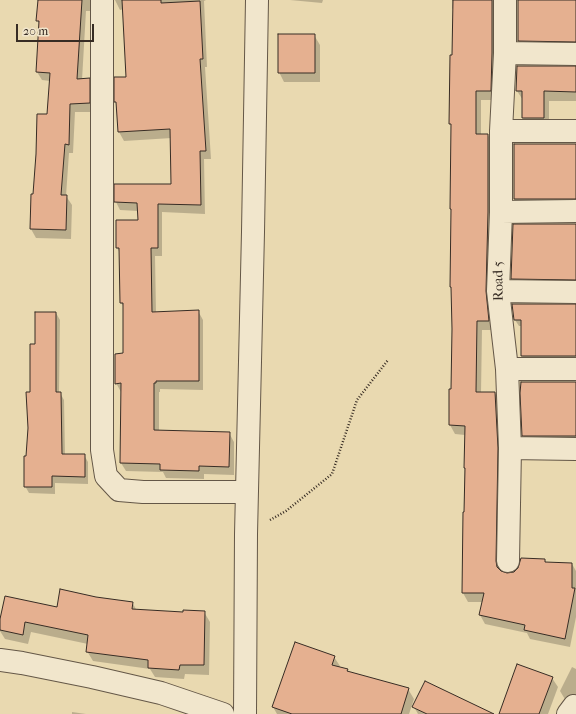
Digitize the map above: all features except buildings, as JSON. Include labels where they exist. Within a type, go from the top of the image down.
[{"type":"street","points":[[102,0],[102,450],[106,476],[119,490],[143,492],[247,492]]},
{"type":"street","points":[[245,714],[246,534],[257,0]]},
{"type":"street","name":"Road 5","points":[[505,0],[505,53],[501,131],[498,291],[507,369],[510,448],[508,561]]},
{"type":"street","points":[[505,53],[576,54]]},
{"type":"street","points":[[501,131],[576,131]]},
{"type":"street","points":[[500,212],[576,211]]},
{"type":"street","points":[[498,291],[576,292]]},
{"type":"street","points":[[507,369],[576,369]]},
{"type":"street","points":[[510,448],[576,449]]},
{"type":"street","points":[[0,660],[76,674],[153,692],[223,714]]},
{"type":"path","points":[[246,534],[286,511],[332,474],[357,400],[388,360]]}]
